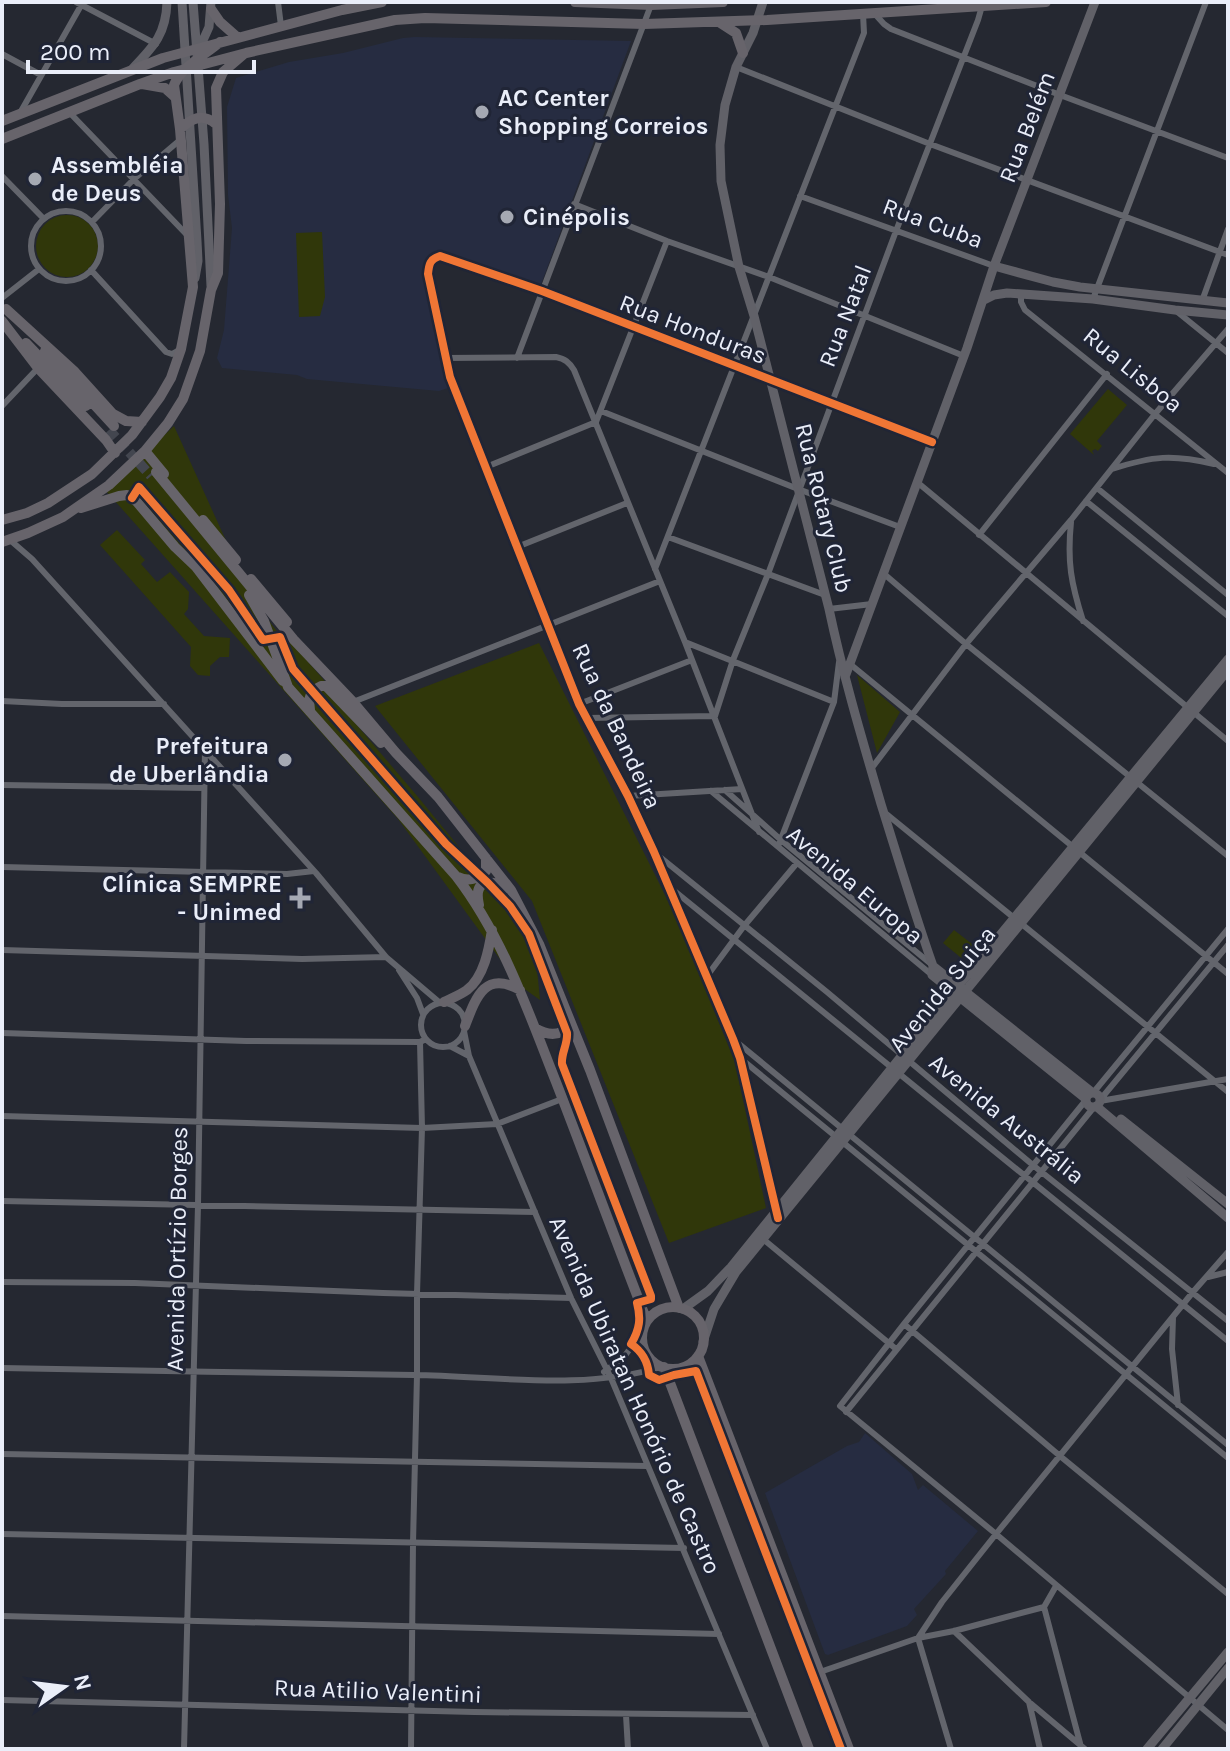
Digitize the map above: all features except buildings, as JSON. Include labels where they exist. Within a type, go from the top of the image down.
[{"type":"main road","points":[[133,68],[156,44],[163,29],[167,2]]},
{"type":"main road","points":[[2,520],[27,513],[79,484],[132,435],[171,378],[181,349],[198,261],[182,2]]},
{"type":"main road","points":[[193,2],[211,290]]},
{"type":"main road","points":[[2,121],[163,58],[342,6],[382,2]]},
{"type":"main road","points":[[575,2],[723,2]]},
{"type":"main road","name":"Rua Rotary Club","points":[[763,2],[753,33],[736,67],[725,105],[720,145],[721,181],[739,267],[845,677],[933,971]]},
{"type":"main road","points":[[2,139],[186,68],[395,20],[644,24],[1046,2]]},
{"type":"main road","name":"Rua Belém","points":[[845,677],[964,356],[994,266],[1095,2]]},
{"type":"main road","points":[[211,5],[220,22],[237,37]]},
{"type":"main road","points":[[174,72],[200,47],[209,27],[211,5]]},
{"type":"main road","points":[[718,21],[736,33],[743,53]]},
{"type":"main road","points":[[193,287],[176,80],[186,68],[220,42]]},
{"type":"main road","points":[[6,541],[50,524],[109,485],[144,452],[183,399],[200,351],[211,290],[218,273],[220,218],[215,96],[223,72],[246,53]]},
{"type":"main road","points":[[140,84],[165,88],[175,97]]},
{"type":"main road","points":[[180,134],[190,120],[196,118],[205,117],[216,124]]},
{"type":"main road","name":"Rua Cuba","points":[[994,266],[1095,294]]},
{"type":"main road","points":[[990,280],[1007,293]]},
{"type":"main road","points":[[984,300],[1007,293],[1095,294],[1228,303]]},
{"type":"main road","points":[[1095,294],[1175,310],[1228,315]]},
{"type":"main road","points":[[3,310],[38,368],[116,451]]},
{"type":"main road","points":[[3,310],[75,372],[113,414],[126,421],[142,422]]},
{"type":"main road","points":[[3,310],[112,428]]},
{"type":"main road","points":[[144,452],[274,605],[323,672]]},
{"type":"main road","points":[[75,510],[119,496],[127,495],[137,502],[196,567],[288,687],[456,876],[479,907],[520,990],[562,1099],[644,1326],[643,1347],[653,1362],[662,1367],[686,1366],[698,1356],[703,1334],[697,1319],[681,1308],[539,944],[511,890],[438,797],[323,672],[153,474],[252,600],[264,621],[288,687]]},
{"type":"main road","name":"Avenida Suiça","points":[[681,1308],[708,1291],[759,1236],[1191,710],[1228,659]]},
{"type":"main road","name":"Avenida Suiça","points":[[1191,710],[1228,670]]},
{"type":"main road","points":[[310,710],[312,691],[326,686],[378,741],[396,753]]},
{"type":"main road","points":[[456,876],[462,879],[481,876],[486,871],[486,858]]},
{"type":"main road","points":[[479,907],[477,895],[483,884],[493,881],[511,890]]},
{"type":"main road","points":[[442,1002],[463,992],[474,982],[483,965],[492,930]]},
{"type":"main road","name":"Avenida Europa","points":[[933,971],[1228,1204]]},
{"type":"main road","points":[[465,1028],[478,995],[491,984],[509,983],[520,990]]},
{"type":"main road","points":[[535,1028],[552,1035],[566,1030],[570,1024]]},
{"type":"main road","name":"Avenida Europa","points":[[1094,1100],[1228,1218]]},
{"type":"main road","name":"Avenida Suiça","points":[[703,1342],[725,1288],[759,1236]]},
{"type":"main road","points":[[644,1326],[661,1309],[681,1308]]},
{"type":"main road","points":[[698,1356],[849,1749]]},
{"type":"main road","points":[[662,1367],[809,1749]]},
{"type":"main road","points":[[1162,1749],[1228,1652]]},
{"type":"main road","points":[[1147,1749],[1228,1668]]},
{"type":"street","points":[[278,2],[281,26]]},
{"type":"street","points":[[1095,294],[1206,2]]},
{"type":"street","points":[[20,113],[80,3],[156,44]]},
{"type":"street","points":[[517,358],[652,4]]},
{"type":"street","name":"Rua Natal","points":[[715,716],[733,660],[982,6]]},
{"type":"street","points":[[655,569],[864,33],[868,13],[891,29],[1228,158]]},
{"type":"street","points":[[2,54],[41,75]]},
{"type":"street","points":[[736,67],[930,144],[1228,255]]},
{"type":"street","points":[[70,113],[190,238]]},
{"type":"street","points":[[92,222],[180,134]]},
{"type":"street","points":[[2,176],[43,218]]},
{"type":"street","name":"Rua Cuba","points":[[800,196],[994,266]]},
{"type":"street","points":[[574,204],[769,277],[964,356]]},
{"type":"street","points":[[66,211],[81,214],[92,222],[101,243],[100,255],[85,276],[73,281],[58,281],[39,269],[31,246],[35,230],[43,218],[66,211]]},
{"type":"street","points":[[1202,301],[1228,229]]},
{"type":"street","points":[[486,467],[596,422],[667,241]]},
{"type":"street","name":"Rua Honduras","points":[[440,256],[542,291],[932,442]]},
{"type":"street","name":"Rua da Bandeira","points":[[440,256],[433,258],[428,274],[450,377],[579,704],[654,852],[733,1039],[778,1213]]},
{"type":"street","points":[[3,310],[39,269]]},
{"type":"street","points":[[91,270],[166,352],[172,354],[181,349]]},
{"type":"street","name":"Rua Lisboa","points":[[1021,294],[1025,310],[1228,473]]},
{"type":"street","points":[[1175,310],[1228,353]]},
{"type":"street","points":[[871,769],[966,644],[1228,329]]},
{"type":"street","points":[[444,358],[556,357],[570,363],[715,716],[759,832]]},
{"type":"street","points":[[2,406],[38,368]]},
{"type":"street","points":[[979,535],[1107,374]]},
{"type":"street","points":[[601,411],[900,527]]},
{"type":"street","points":[[1112,469],[1165,457],[1216,464]]},
{"type":"street","points":[[917,482],[1228,741]]},
{"type":"street","points":[[1097,488],[1228,595]]},
{"type":"street","points":[[1086,501],[1228,616]]},
{"type":"street","points":[[517,547],[627,503]]},
{"type":"street","points":[[1071,520],[1068,552],[1070,575],[1083,621]]},
{"type":"street","points":[[668,537],[825,595]]},
{"type":"street","points":[[6,541],[32,559],[314,871],[386,957],[442,1002],[457,1007],[465,1028],[461,1038],[450,1046]]},
{"type":"street","points":[[883,573],[1228,856]]},
{"type":"street","points":[[353,702],[660,581]]},
{"type":"street","points":[[829,609],[872,604]]},
{"type":"street","points":[[685,642],[834,702]]},
{"type":"street","points":[[834,702],[840,658]]},
{"type":"street","points":[[579,704],[692,660]]},
{"type":"street","points":[[850,664],[1228,974]]},
{"type":"street","points":[[779,844],[845,677]]},
{"type":"street","points":[[2,701],[164,704]]},
{"type":"street","points":[[586,718],[715,716]]},
{"type":"street","name":"Avenida Ortízio Borges","points":[[184,1749],[198,1205],[205,749]]},
{"type":"street","points":[[2,785],[204,788]]},
{"type":"street","points":[[628,796],[742,789]]},
{"type":"street","name":"Avenida Europa","points":[[725,790],[779,844]]},
{"type":"street","name":"Avenida Europa","points":[[711,791],[933,971]]},
{"type":"street","points":[[884,812],[1228,1092]]},
{"type":"street","name":"Avenida Austrália","points":[[654,852],[1034,1166],[1228,1321]]},
{"type":"street","points":[[707,976],[734,938],[799,860]]},
{"type":"street","points":[[2,867],[287,874],[314,871]]},
{"type":"street","name":"Avenida Austrália","points":[[669,886],[1228,1341]]},
{"type":"street","points":[[846,1412],[1041,1171],[1147,1027],[1228,929]]},
{"type":"street","points":[[1228,945],[1154,1033],[1034,1166],[840,1404],[1228,1730]]},
{"type":"street","points":[[2,950],[302,959],[386,957]]},
{"type":"street","points":[[394,964],[411,987],[423,1014],[420,1027],[423,1040],[422,1128],[418,1210],[411,1749]]},
{"type":"street","points":[[423,1014],[432,1005],[442,1002]]},
{"type":"street","name":"Avenida Ubiratan Honório de Castro","points":[[465,1028],[469,1056],[497,1124],[571,1298],[611,1378],[767,1749]]},
{"type":"street","points":[[2,1033],[200,1040],[423,1040],[437,1046],[450,1046],[469,1056]]},
{"type":"street","points":[[733,1039],[843,1135],[883,1175],[1227,1457]]},
{"type":"street","points":[[740,1058],[889,1166],[1228,1445]]},
{"type":"street","points":[[1094,1100],[1228,1079]]},
{"type":"street","points":[[2,1116],[422,1128],[497,1124],[562,1099]]},
{"type":"street","points":[[993,1150],[1001,1138]]},
{"type":"street","points":[[883,1175],[889,1166]]},
{"type":"street","points":[[2,1201],[535,1212]]},
{"type":"street","points":[[759,1236],[896,1349]]},
{"type":"street","points":[[918,1638],[942,1602],[996,1534],[1228,1252]]},
{"type":"street","points":[[1205,1278],[1228,1272]]},
{"type":"street","points":[[2,1282],[135,1283],[571,1298]]},
{"type":"street","points":[[1173,1317],[1172,1349],[1180,1419]]},
{"type":"street","points":[[904,1324],[1228,1594]]},
{"type":"street","points":[[596,1378],[624,1357],[644,1326]]},
{"type":"street","points":[[2,1368],[417,1375],[512,1380],[611,1378],[662,1367]]},
{"type":"street","points":[[2,1454],[647,1466]]},
{"type":"street","points":[[2,1534],[684,1548]]},
{"type":"street","points":[[1056,1586],[1044,1607],[1082,1748]]},
{"type":"street","points":[[820,1672],[918,1638],[1044,1607]]},
{"type":"street","points":[[2,1616],[719,1634]]},
{"type":"street","points":[[954,1631],[1082,1748]]},
{"type":"street","points":[[918,1638],[951,1749]]},
{"type":"street","name":"Rua Atilio Valentini","points":[[2,1700],[626,1715],[753,1715]]},
{"type":"street","points":[[1029,1702],[1040,1749]]},
{"type":"street","points":[[626,1715],[628,1749]]},
{"type":"shaded area","points":[[415,37],[631,41],[539,290],[440,256],[433,258],[428,274],[454,386],[439,391],[222,368],[217,358],[224,330],[232,228],[228,195],[227,107],[236,78],[289,62]]},
{"type":"shaded area","points":[[865,1433],[912,1474],[918,1490],[923,1485],[978,1531],[945,1571],[946,1574],[914,1609],[917,1615],[907,1626],[828,1655],[825,1654],[765,1493],[859,1442]]},
{"type":"green space","points":[[67,215],[89,224],[98,246],[89,268],[67,277],[45,268],[36,246],[45,224]]},
{"type":"green space","points":[[322,232],[325,297],[320,316],[299,317],[296,233]]},
{"type":"green space","points":[[1108,389],[1127,405],[1097,441],[1102,446],[1098,451],[1092,451],[1094,455],[1070,434]]},
{"type":"green space","points":[[174,426],[253,600],[286,643],[290,641],[329,686],[326,689],[496,892],[535,948],[540,1000],[519,985],[398,819],[106,491]]},
{"type":"green space","points":[[117,530],[145,560],[141,564],[157,582],[170,572],[189,592],[188,609],[184,614],[204,636],[230,638],[229,657],[220,657],[210,666],[210,676],[198,675],[190,666],[191,647],[100,545]]},
{"type":"green space","points":[[539,643],[676,917],[735,1062],[766,1208],[669,1243],[532,901],[375,706]]},
{"type":"green space","points":[[857,675],[900,712],[877,753]]},
{"type":"green space","points":[[954,930],[976,947],[965,961],[943,943]]},
{"type":"tunnel","points":[[109,430],[151,476]]},
{"type":"cycle path","points":[[778,1218],[733,1039],[654,852],[579,704],[450,377],[428,274],[430,265],[440,256],[542,291],[932,442]]},
{"type":"cycle path","points":[[132,498],[139,487],[229,590],[263,640],[280,637],[293,669],[446,844],[510,906],[529,934],[567,1033],[562,1064],[651,1296],[651,1299],[637,1303],[639,1324],[631,1344],[644,1358],[649,1375],[659,1380],[696,1371],[841,1749]]},
{"type":"place","name":"AC Center Shopping Correios","points":[[482,112]]},
{"type":"place","name":"Assembléia de Deus","points":[[35,179]]},
{"type":"place","name":"Cinépolis","points":[[507,217]]},
{"type":"place","name":"Prefeitura de Uberlândia","points":[[285,760]]},
{"type":"place","name":"Clínica SEMPRE - Unimed","points":[[300,898]]}]
